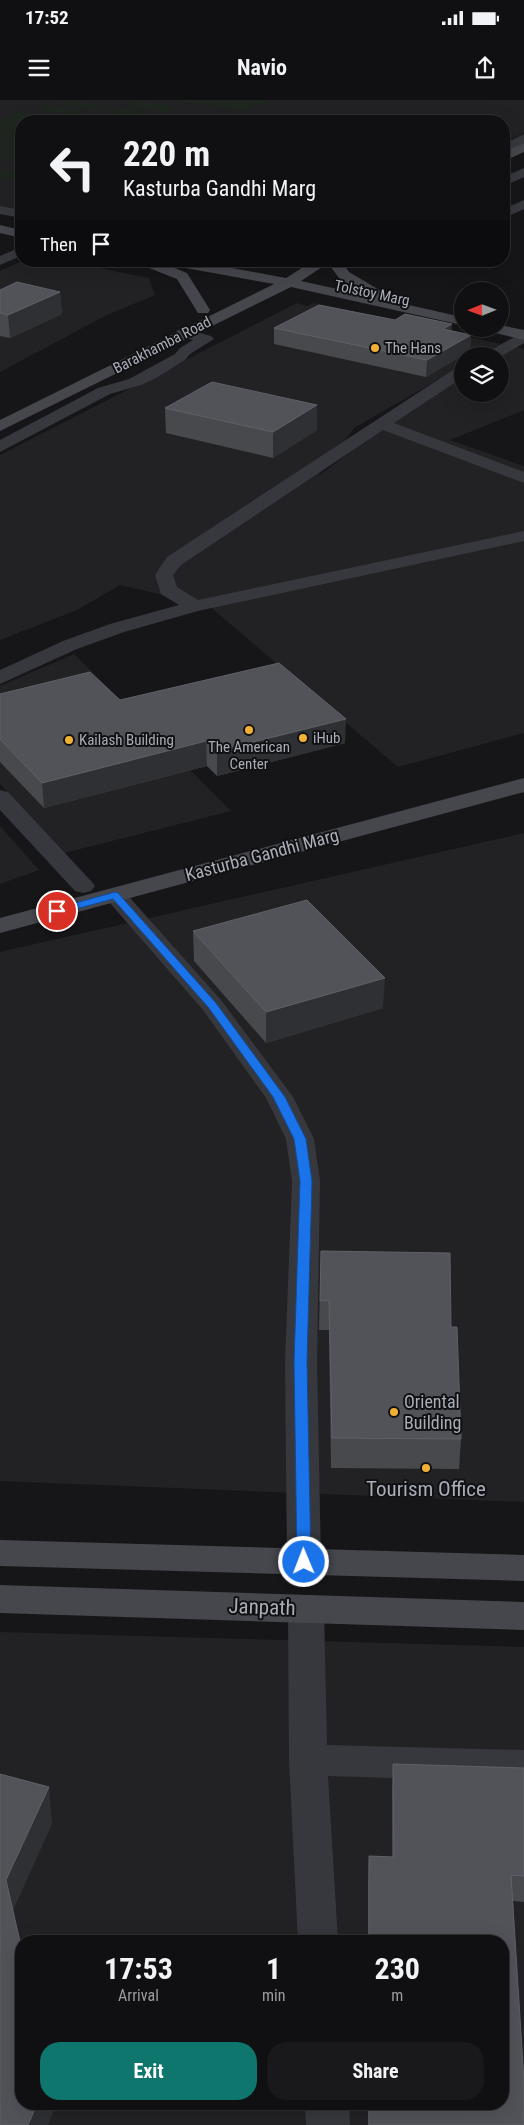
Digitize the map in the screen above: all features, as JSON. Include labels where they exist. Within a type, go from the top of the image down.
[{"type":"main road","points":[[510,154],[524,147]]},
{"type":"main road","points":[[510,170],[524,163]]},
{"type":"main road","points":[[0,221],[15,224]]},
{"type":"main road","points":[[0,230],[15,233]]},
{"type":"main road","points":[[159,267],[182,276],[203,310]]},
{"type":"main road","points":[[217,267],[282,275]]},
{"type":"main road","points":[[244,267],[282,275]]},
{"type":"main road","name":"Barakhamba Road","points":[[0,426],[241,305],[295,267]]},
{"type":"main road","name":"Barakhamba Road","points":[[0,410],[203,310],[282,275],[314,267]]},
{"type":"main road","points":[[338,267],[344,275],[370,297]]},
{"type":"main road","name":"Tolstoy Marg","points":[[282,275],[454,319]]},
{"type":"main road","points":[[241,305],[297,296],[370,297]]},
{"type":"main road","name":"Tolstoy Marg","points":[[370,297],[454,311]]},
{"type":"main road","points":[[509,323],[524,326]]},
{"type":"main road","points":[[509,332],[524,336]]},
{"type":"main road","name":"Kasturba Gandhi Marg","points":[[0,908],[524,768]]},
{"type":"main road","name":"Kasturba Gandhi Marg","points":[[0,926],[524,785]]},
{"type":"main road","points":[[0,1553],[524,1568]]},
{"type":"main road","name":"Janpath","points":[[0,1599],[524,1616]]},
{"type":"street","points":[[510,145],[524,138]]},
{"type":"street","points":[[510,183],[524,172]]},
{"type":"street","points":[[510,211],[524,204]]},
{"type":"street","points":[[0,210],[15,213]]},
{"type":"street","points":[[0,239],[15,242]]},
{"type":"street","points":[[0,261],[15,254]]},
{"type":"street","points":[[0,447],[104,391],[135,382],[150,375],[206,339],[183,333]]},
{"type":"street","points":[[505,347],[524,336]]},
{"type":"street","points":[[195,606],[168,590],[164,575],[174,561],[297,478],[384,425],[454,376]]},
{"type":"street","points":[[384,425],[524,478]]},
{"type":"street","points":[[0,678],[70,646],[117,628],[195,606],[524,536]]},
{"type":"street","points":[[0,797],[83,886]]},
{"type":"street","points":[[115,895],[212,1005],[279,1097],[300,1139],[306,1181],[301,1362],[304,1562]]},
{"type":"street","points":[[306,1609],[308,1760],[318,1935]]},
{"type":"street","points":[[308,1760],[524,1766]]},
{"type":"street","points":[[327,2110],[328,2125]]},
{"type":"shaded area","points":[[0,100],[524,100],[524,133],[510,140],[510,115],[15,115],[15,210],[0,207]]},
{"type":"shaded area","points":[[66,100],[106,106],[93,110],[55,104]]},
{"type":"shaded area","points":[[172,100],[269,100],[243,111]]},
{"type":"shaded area","points":[[140,101],[179,108],[166,113],[127,106]]},
{"type":"shaded area","points":[[51,105],[89,112],[70,115],[38,110]]},
{"type":"shaded area","points":[[122,108],[161,115],[126,115],[109,112]]},
{"type":"shaded area","points":[[21,112],[39,115],[15,115],[15,161],[0,158],[0,119]]},
{"type":"shaded area","points":[[15,167],[15,181],[0,178],[0,172]]},
{"type":"shaded area","points":[[15,264],[15,267],[94,267],[149,278],[155,295],[107,315],[0,372],[0,271]]},
{"type":"shaded area","points":[[297,303],[307,306],[314,303],[454,334],[454,338],[474,338],[501,344],[496,347],[454,347],[454,371],[354,428],[318,476],[392,421],[454,382],[454,402],[509,402],[509,349],[513,346],[524,349],[524,410],[450,440],[524,466],[524,733],[398,767],[208,605],[120,585],[77,610],[0,640],[0,455]]},
{"type":"shaded area","points":[[74,654],[231,811],[64,853],[0,784],[0,686]]},
{"type":"shaded area","points":[[0,826],[39,870],[0,884]]},
{"type":"shaded area","points":[[524,833],[524,1502],[0,1481],[0,952]]},
{"type":"shaded area","points":[[0,1632],[524,1647],[524,2125],[0,2125]]},
{"type":"building","points":[[17,282],[60,292],[8,315],[0,313],[0,290]]},
{"type":"building","points":[[319,305],[395,320],[405,314],[452,324],[443,329],[454,331],[454,338],[466,338],[427,360],[274,328]]},
{"type":"building","points":[[212,382],[317,405],[273,432],[165,408]]},
{"type":"building","points":[[279,663],[346,719],[217,751],[206,741],[42,783],[0,739],[0,694],[90,672],[120,700]]},
{"type":"building","points":[[307,900],[385,978],[266,1012],[193,931]]},
{"type":"building","name":"Oriental Building","points":[[321,1251],[450,1253],[451,1327],[457,1327],[461,1439],[332,1438],[329,1300],[320,1301]]},
{"type":"building","points":[[393,1764],[524,1768],[524,1876],[511,1875],[524,2081],[524,2125],[369,2125],[369,2110],[509,2110],[509,1935],[369,1935],[369,1856],[394,1857]]},
{"type":"building","points":[[0,1774],[49,1787],[6,1880],[18,1935],[15,1935],[15,2110],[34,2110],[28,2125],[0,2125]]},
{"type":"place","name":"The Hans","points":[[375,348]]},
{"type":"place","name":"The American Center","points":[[249,730]]},
{"type":"place","name":"iHub","points":[[303,738]]},
{"type":"place","name":"Kailash Building","points":[[69,740]]},
{"type":"place","name":"Oriental Building","points":[[394,1412]]},
{"type":"place","name":"Tourism Office","points":[[426,1468]]},
{"type":"route","points":[[57,911],[115,895],[212,1005],[279,1097],[300,1139],[306,1181],[301,1362],[304,1562]]}]
